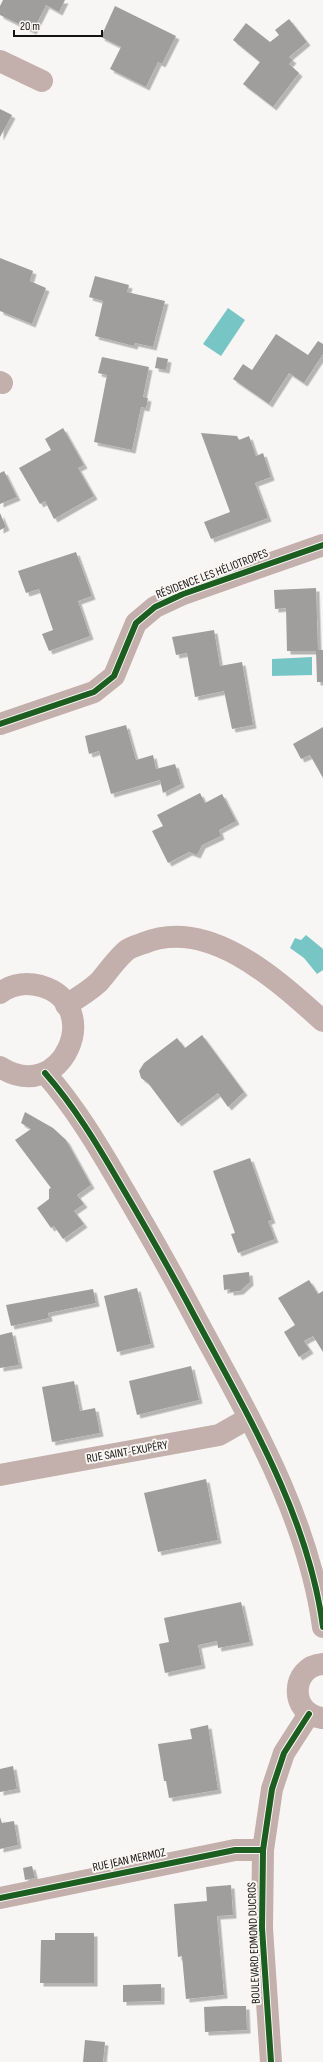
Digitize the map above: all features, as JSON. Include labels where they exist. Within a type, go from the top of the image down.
[{"type":"street","points":[[0,61],[42,81]]},
{"type":"street","name":"RÉSIDENCE LES HÉLIOTROPES","points":[[7,722],[94,692],[114,676],[136,623],[155,607],[183,594],[323,544]]},
{"type":"street","points":[[66,1004],[98,982],[127,950],[150,940],[173,935],[200,940],[233,951],[288,990],[323,1021]]},
{"type":"street","points":[[0,1067],[11,1073],[22,1076],[34,1076],[45,1073],[56,1066],[66,1056],[71,1044],[74,1030],[72,1017],[66,1004],[57,994],[46,988],[33,984],[19,984],[2,987]]},
{"type":"street","points":[[45,1073],[76,1113],[104,1156],[155,1243],[249,1418],[284,1490],[297,1522],[317,1591],[323,1627]]},
{"type":"street","name":"RUE SAINT-EXUPÉRY","points":[[0,1475],[219,1435],[249,1418]]},
{"type":"street","points":[[316,1716],[302,1707],[298,1700],[298,1682],[303,1674],[310,1668],[323,1664]]},
{"type":"street","name":"BOULEVARD EDMOND DUCROS","points":[[271,2062],[262,1928],[263,1850],[274,1782],[284,1753],[316,1716]]},
{"type":"street","name":"RUE JEAN MERMOZ","points":[[0,1898],[235,1850],[263,1850]]},
{"type":"water","points":[[228,308],[245,320],[221,356],[203,344]]},
{"type":"water","points":[[312,657],[312,675],[272,676],[272,659]]},
{"type":"water","points":[[306,935],[323,949],[323,970],[317,974],[304,958],[290,948],[295,938],[301,940]]},
{"type":"building","points":[[3,0],[65,0],[59,12],[46,5],[33,31],[0,15],[0,6]]},
{"type":"building","points":[[115,6],[176,36],[162,64],[158,62],[146,87],[110,69],[121,47],[101,37]]},
{"type":"building","points":[[289,19],[307,42],[289,57],[293,60],[289,64],[299,73],[273,107],[243,84],[260,62],[233,40],[246,23],[270,42],[279,35],[275,30]]},
{"type":"building","points":[[0,109],[12,115],[0,137]]},
{"type":"building","points":[[0,258],[33,271],[30,281],[46,288],[32,324],[0,311]]},
{"type":"building","points":[[95,276],[129,285],[127,292],[165,301],[153,347],[135,343],[134,346],[95,336],[103,301],[89,297]]},
{"type":"building","points":[[276,334],[308,355],[318,341],[323,344],[323,354],[304,383],[289,373],[269,404],[233,379],[243,364],[252,370]]},
{"type":"building","points":[[102,357],[149,367],[143,397],[148,398],[146,408],[141,407],[132,450],[94,442],[107,375],[98,373]]},
{"type":"building","points":[[157,357],[168,359],[166,370],[155,368]]},
{"type":"building","points":[[63,428],[84,465],[78,468],[94,496],[54,519],[45,501],[40,504],[19,468],[51,450],[45,439]]},
{"type":"building","points":[[201,433],[237,436],[239,440],[249,436],[256,456],[263,453],[271,477],[255,483],[268,518],[211,539],[204,522],[230,512]]},
{"type":"building","points":[[4,471],[17,497],[0,504],[0,473]]},
{"type":"building","points":[[0,513],[6,527],[0,530]]},
{"type":"building","points":[[76,552],[92,596],[78,601],[90,636],[49,651],[42,634],[53,630],[39,589],[26,593],[18,571]]},
{"type":"building","points":[[316,588],[318,650],[323,650],[323,682],[317,682],[316,651],[287,651],[286,608],[275,609],[274,590]]},
{"type":"building","points":[[214,630],[220,666],[242,662],[253,725],[232,729],[224,691],[195,697],[187,653],[176,655],[172,637]]},
{"type":"building","points":[[126,725],[136,760],[153,755],[156,769],[175,764],[181,784],[163,793],[160,780],[111,794],[99,751],[89,754],[85,736]]},
{"type":"building","points":[[323,727],[323,778],[310,755],[301,759],[293,744]]},
{"type":"building","points":[[200,793],[205,803],[222,794],[236,821],[219,830],[221,836],[202,845],[197,855],[189,852],[168,863],[152,831],[163,826],[157,815]]},
{"type":"building","points":[[202,1035],[244,1092],[228,1107],[218,1093],[178,1123],[148,1083],[141,1078],[139,1071],[144,1063],[177,1038],[185,1048]]},
{"type":"building","points":[[25,1112],[53,1128],[66,1140],[91,1185],[77,1195],[84,1204],[74,1211],[84,1224],[63,1239],[54,1226],[51,1228],[37,1208],[49,1199],[49,1189],[51,1188],[15,1140],[31,1129],[21,1123]]},
{"type":"building","points":[[250,1158],[272,1220],[268,1221],[275,1239],[238,1253],[231,1234],[235,1233],[213,1171]]},
{"type":"building","points":[[249,1272],[250,1282],[240,1291],[230,1292],[230,1289],[224,1290],[223,1275]]},
{"type":"building","points":[[309,1280],[318,1294],[323,1291],[323,1352],[313,1336],[304,1341],[310,1350],[299,1357],[284,1332],[295,1325],[278,1298]]},
{"type":"building","points":[[137,1288],[151,1344],[117,1352],[104,1296]]},
{"type":"building","points":[[93,1289],[96,1303],[48,1313],[49,1318],[11,1326],[6,1305]]},
{"type":"building","points":[[12,1332],[19,1365],[0,1368],[0,1335]]},
{"type":"building","points":[[191,1366],[199,1400],[137,1415],[129,1381]]},
{"type":"building","points":[[74,1381],[80,1411],[95,1408],[100,1433],[52,1442],[42,1387]]},
{"type":"building","points":[[206,1479],[218,1540],[158,1552],[144,1493]]},
{"type":"building","points":[[241,1602],[250,1642],[218,1648],[217,1641],[198,1645],[202,1665],[165,1673],[159,1644],[169,1642],[164,1618]]},
{"type":"building","points":[[208,1725],[218,1790],[169,1798],[166,1781],[164,1781],[158,1744],[192,1739],[190,1729]]},
{"type":"building","points":[[13,1766],[17,1789],[0,1792],[0,1769]]},
{"type":"building","points":[[0,1817],[2,1823],[14,1821],[18,1845],[0,1849]]},
{"type":"building","points":[[32,1866],[35,1878],[25,1880],[23,1868]]},
{"type":"building","points":[[231,1885],[233,1915],[217,1916],[224,1995],[186,1999],[182,1956],[178,1957],[174,1904],[207,1901],[206,1887]]},
{"type":"building","points":[[55,1933],[94,1933],[94,1983],[40,1983],[41,1940],[55,1940]]},
{"type":"building","points":[[161,1984],[161,2001],[123,2002],[123,1985]]},
{"type":"building","points":[[246,2006],[247,2030],[205,2032],[204,2007]]},
{"type":"building","points":[[85,2040],[105,2042],[103,2062],[83,2062]]},
{"type":"cycle path","points":[[0,724],[94,692],[114,676],[136,623],[155,607],[183,594],[323,545]]},
{"type":"cycle path","points":[[45,1073],[75,1112],[111,1168],[170,1271],[250,1419],[270,1459],[303,1541],[315,1583],[323,1627]]},
{"type":"cycle path","points":[[271,2062],[262,1928],[263,1850],[272,1789],[284,1753],[309,1714]]},
{"type":"cycle path","points":[[0,1898],[235,1850],[263,1850]]}]
